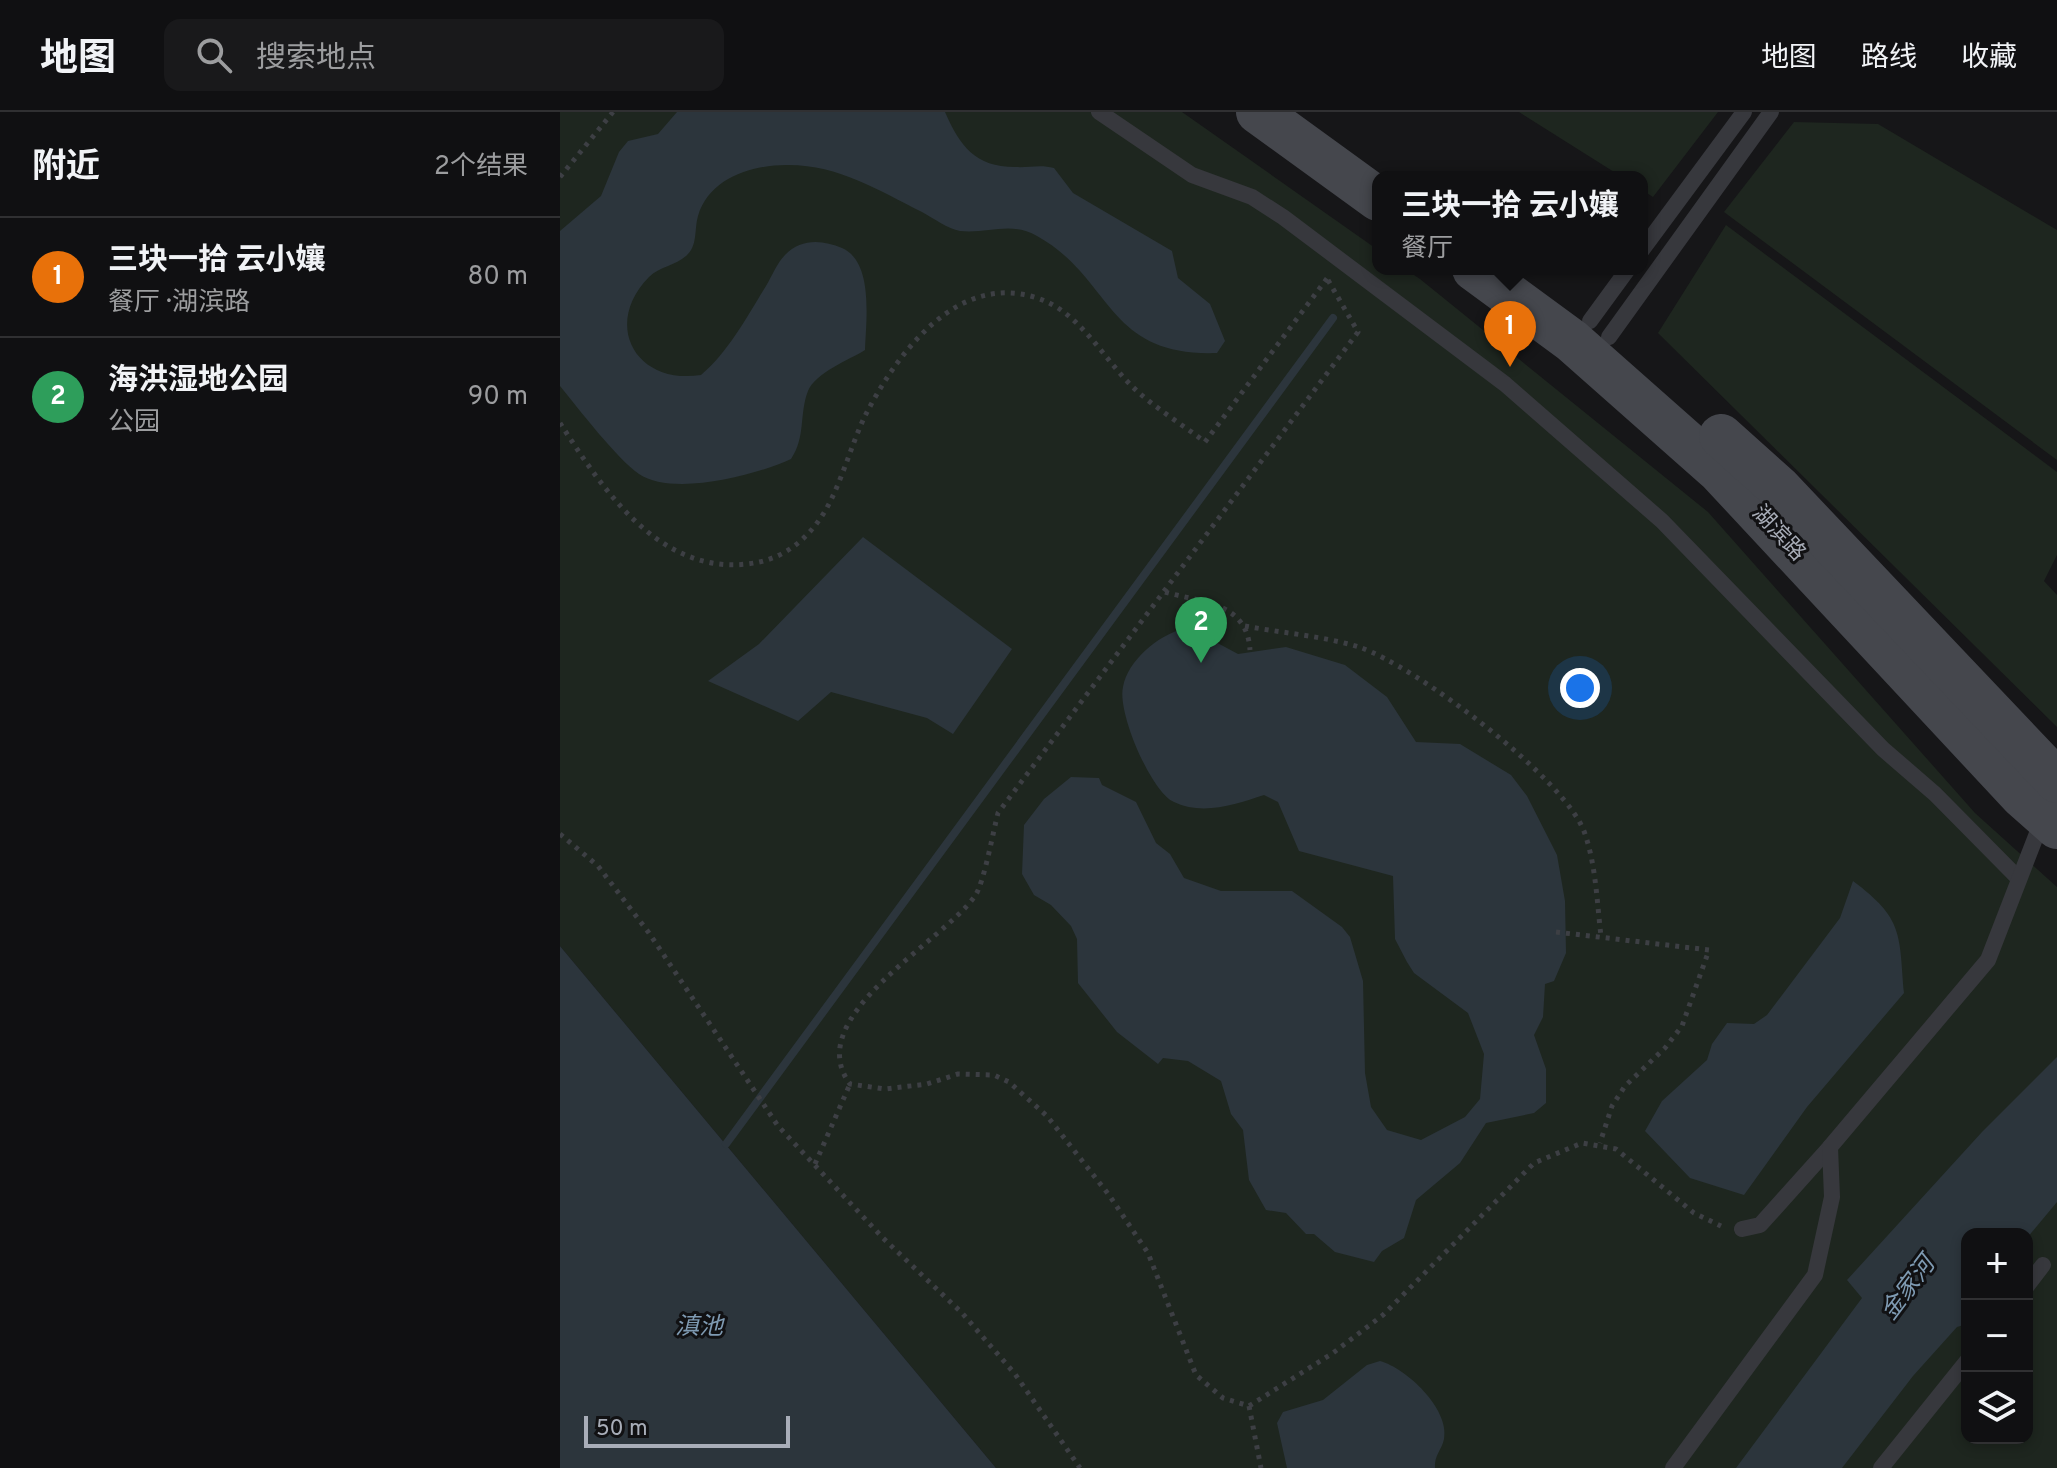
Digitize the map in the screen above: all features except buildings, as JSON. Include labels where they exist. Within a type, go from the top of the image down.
[{"type":"main road","points":[[1258,112],[1372,195]]},
{"type":"main road","points":[[1306,112],[1387,171]]},
{"type":"main road","name":"湖滨路","points":[[1482,275],[1572,341],[1719,471],[2053,808]]},
{"type":"main road","name":"湖滨路","points":[[1529,275],[1600,329],[1779,488],[2053,808]]},
{"type":"lane","points":[[1099,112],[1192,175],[1252,197],[1340,259],[1505,384],[1662,521],[1883,749],[1935,794],[2019,879]]},
{"type":"lane","points":[[1648,242],[1744,112]]},
{"type":"lane","points":[[1648,268],[1771,112]]},
{"type":"lane","points":[[1600,329],[1625,275]]},
{"type":"lane","points":[[1600,329],[1643,275]]},
{"type":"lane","points":[[1742,1229],[1760,1225],[1988,960],[2019,879],[2053,808]]},
{"type":"lane","points":[[1673,1468],[1815,1275],[1832,1197],[1830,1147]]},
{"type":"lane","points":[[2033,1278],[2043,1265]]},
{"type":"lane","points":[[1881,1468],[1961,1368]]},
{"type":"path","points":[[560,177],[613,112]]},
{"type":"path","points":[[560,423],[598,482],[639,525],[671,549],[706,563],[767,562],[795,547],[819,522],[865,417],[888,376],[917,339],[947,312],[978,296],[1009,293],[1035,297],[1059,308],[1139,393],[1205,442],[1340,259]]},
{"type":"path","points":[[1327,279],[1358,332],[998,813],[976,895],[881,982],[840,1037],[840,1070],[850,1084],[885,1089],[927,1084],[958,1074],[994,1075],[1009,1082],[1047,1116],[1109,1195],[1148,1253],[1196,1375],[1223,1398],[1249,1406],[1333,1353],[1383,1315],[1534,1163],[1582,1143],[1600,1143],[1616,1149],[1694,1213],[1725,1228],[1742,1229]]},
{"type":"path","points":[[1165,592],[1223,608],[1241,617],[1250,650]]},
{"type":"path","points":[[1245,626],[1357,647],[1397,663],[1474,717],[1567,800],[1585,833],[1601,936]]},
{"type":"path","points":[[560,834],[598,866],[649,933],[778,1126],[883,1238],[962,1313],[1006,1364],[1080,1468]]},
{"type":"path","points":[[1556,932],[1709,950],[1682,1026],[1665,1048],[1625,1086],[1612,1106],[1600,1143]]},
{"type":"path","points":[[815,1164],[850,1084]]},
{"type":"path","points":[[1249,1406],[1261,1468]]},
{"type":"shaded area","points":[[560,112],[1182,112],[1372,246],[1372,275],[1414,275],[1420,279],[1708,512],[1975,813],[2057,887],[2057,1468],[996,1468],[560,946]]},
{"type":"shaded area","points":[[1519,112],[1718,112],[1653,197],[1648,194],[1648,171],[1612,171]]},
{"type":"shaded area","points":[[1794,122],[1878,124],[2057,230],[2057,460],[1724,212]]},
{"type":"shaded area","points":[[1726,225],[2057,472],[2057,555],[2044,581],[2057,595],[2057,727],[1658,333]]},
{"type":"water","points":[[677,112],[945,112],[963,144],[979,159],[1001,166],[1054,168],[1073,193],[1172,251],[1178,278],[1210,304],[1225,341],[1217,353],[1180,351],[1152,342],[1131,329],[1062,253],[1028,232],[1018,229],[960,231],[873,187],[823,169],[786,165],[746,171],[722,183],[704,203],[690,252],[649,277],[635,295],[628,314],[628,332],[633,348],[644,361],[659,371],[678,376],[701,375],[736,334],[782,258],[791,249],[812,242],[842,248],[852,255],[859,266],[866,293],[865,350],[812,384],[805,400],[799,442],[791,459],[715,481],[672,484],[654,481],[639,474],[620,457],[560,386],[560,231],[601,196],[619,152],[628,141],[658,134]]},
{"type":"water","points":[[863,537],[1012,649],[953,734],[927,718],[831,692],[798,721],[708,681],[759,644]]},
{"type":"water","points":[[1182,629],[1238,654],[1286,647],[1345,665],[1387,697],[1416,742],[1460,744],[1511,775],[1527,796],[1557,855],[1565,901],[1566,953],[1554,981],[1545,984],[1543,1017],[1534,1035],[1546,1069],[1546,1103],[1534,1113],[1486,1123],[1460,1163],[1416,1200],[1404,1238],[1382,1251],[1374,1262],[1335,1252],[1314,1234],[1306,1234],[1286,1213],[1266,1210],[1249,1180],[1243,1130],[1231,1114],[1221,1081],[1188,1061],[1163,1058],[1158,1064],[1117,1032],[1078,983],[1077,939],[1071,926],[1051,905],[1034,895],[1022,874],[1024,825],[1044,799],[1071,777],[1099,778],[1102,785],[1136,802],[1156,843],[1170,854],[1184,878],[1221,891],[1292,891],[1342,927],[1350,937],[1363,981],[1365,1073],[1371,1107],[1387,1130],[1421,1140],[1465,1117],[1480,1099],[1484,1054],[1468,1013],[1414,973],[1395,939],[1393,876],[1299,851],[1278,802],[1264,795],[1219,807],[1196,808],[1174,802],[1155,783],[1130,732],[1123,687],[1131,668],[1145,650],[1163,637]]},
{"type":"water","points":[[1853,881],[1882,906],[1896,929],[1904,993],[1807,1107],[1744,1195],[1690,1178],[1645,1131],[1662,1101],[1707,1060],[1712,1044],[1727,1023],[1754,1024],[1767,1015],[1840,918]]},
{"type":"water","name":"滇池","points":[[560,946],[996,1468],[560,1468]]},
{"type":"water","name":"金家河","points":[[2057,1057],[2057,1202],[2033,1231],[2033,1228],[1961,1228],[1961,1326],[1913,1376],[1842,1468],[1736,1468],[1862,1298],[1847,1280],[1982,1132]]},
{"type":"water","points":[[1380,1361],[1413,1381],[1440,1415],[1444,1439],[1435,1468],[1287,1468],[1277,1423],[1283,1412],[1323,1400],[1367,1365]]},
{"type":"waterway","points":[[726,1144],[1333,318]]},
{"type":"place","name":"三块一拾 云小孃","points":[[1510,367]]},
{"type":"place","name":"海洪湿地公园","points":[[1201,663]]}]
